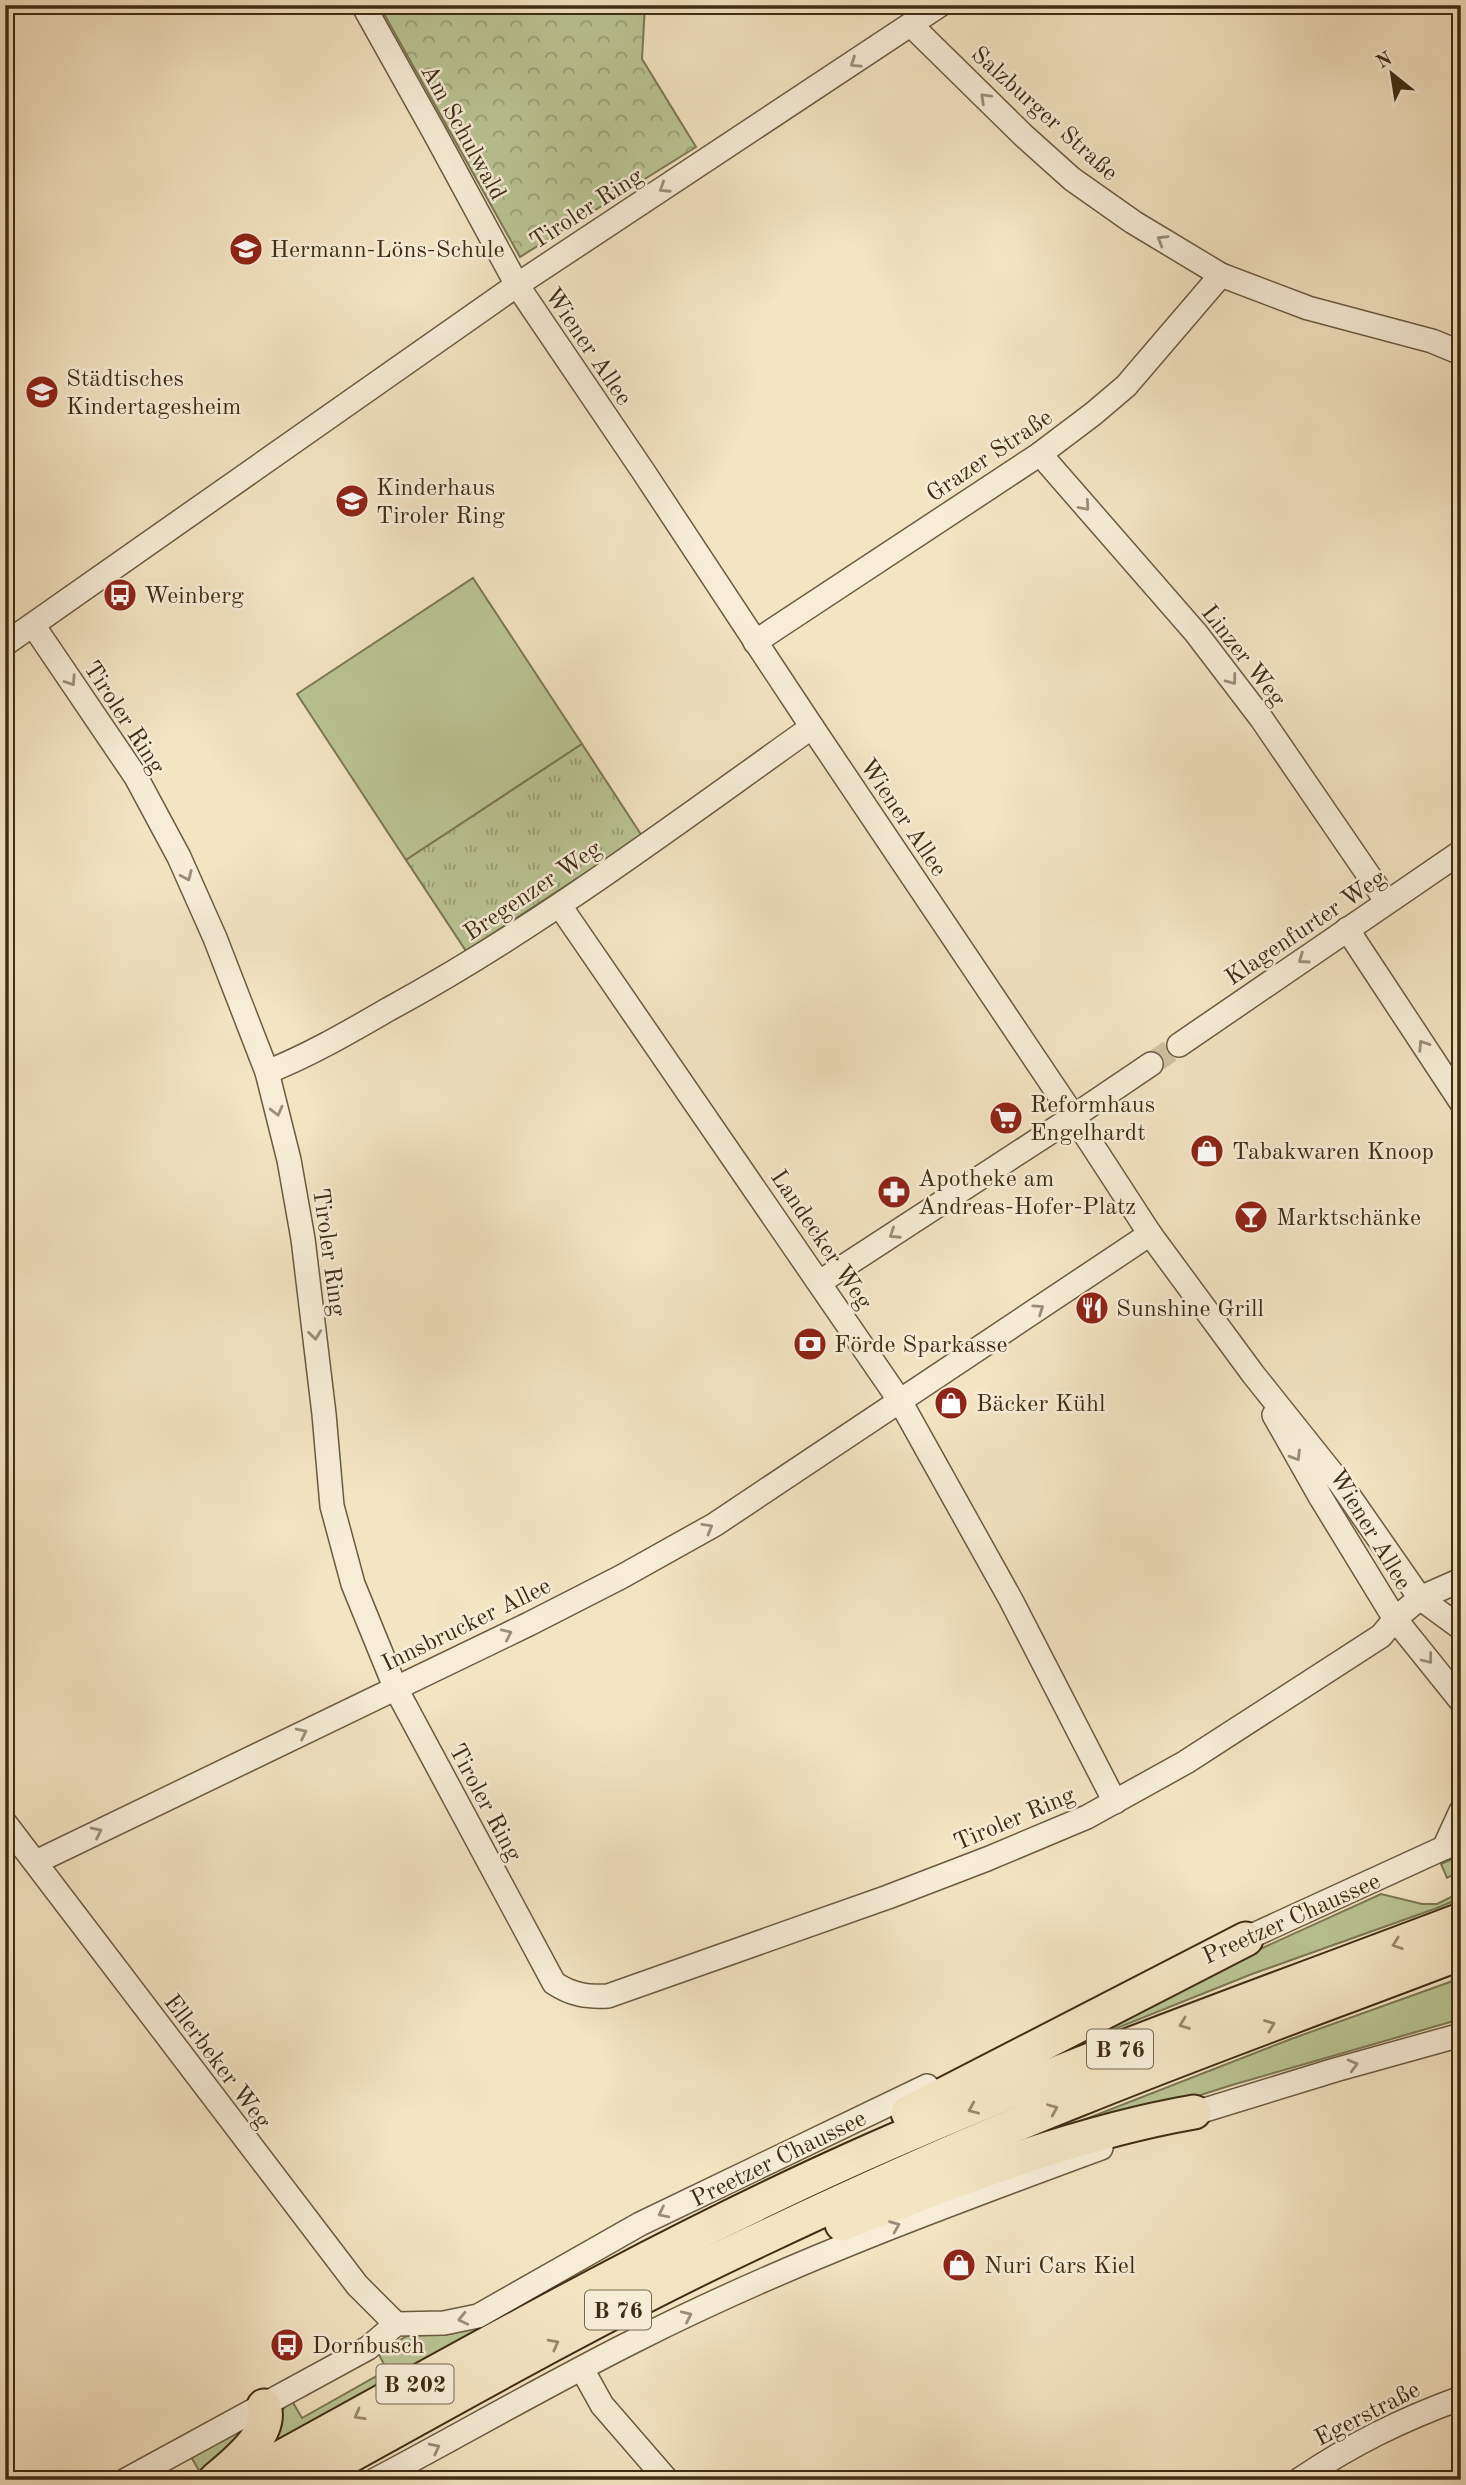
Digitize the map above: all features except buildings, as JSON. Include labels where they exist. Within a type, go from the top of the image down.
[{"type":"highway","name":"Preetzer Chaussee","points":[[240,2480],[591,2288],[785,2190],[1055,2074],[1461,1920]]},
{"type":"highway","points":[[785,2190],[853,2141],[1246,1939]]},
{"type":"highway","name":"B 76","points":[[306,2480],[602,2318],[744,2246],[933,2160],[1077,2099],[1461,1954]]},
{"type":"highway","points":[[744,2246],[811,2237],[1079,2139],[1144,2120],[1194,2112]]},
{"type":"highway","points":[[215,2480],[262,2430],[267,2416],[264,2406]]},
{"type":"street","name":"Am Schulwald","points":[[363,5],[517,285]]},
{"type":"street","name":"Tiroler Ring","points":[[940,5],[517,285],[33,625],[136,778],[179,857],[215,937],[267,1072],[289,1160],[303,1239],[332,1506],[353,1584],[395,1687],[554,1983],[564,1990],[584,1997],[608,1996],[888,1897],[1087,1817],[1186,1762],[1381,1636],[1395,1619],[1420,1598],[1461,1580]]},
{"type":"street","name":"Salzburger Straße","points":[[911,25],[1072,179],[1133,222],[1221,275],[1308,308],[1432,341],[1461,353]]},
{"type":"street","name":"Grazer Straße","points":[[755,642],[1040,454],[1126,386],[1221,275]]},
{"type":"street","name":"Wiener Allee","points":[[517,285],[1150,1234],[1253,1374],[1340,1483],[1420,1598],[1461,1628]]},
{"type":"street","name":"Linzer Weg","points":[[1040,454],[1196,633],[1261,718],[1387,902]]},
{"type":"street","points":[[5,643],[33,625]]},
{"type":"street","name":"Bregenzer Weg","points":[[267,1072],[299,1059],[451,976],[560,906],[812,727]]},
{"type":"street","name":"Klagenfurter Weg","points":[[1179,1045],[1461,852]]},
{"type":"street","name":"Landecker Weg","points":[[560,906],[900,1401],[1011,1600],[1115,1802]]},
{"type":"street","points":[[1347,929],[1461,1102]]},
{"type":"street","points":[[820,1282],[1151,1064]]},
{"type":"street","name":"Innsbrucker Allee","points":[[36,1862],[621,1577],[714,1525],[1150,1234]]},
{"type":"street","name":"Wiener Allee","points":[[1253,1374],[1285,1437],[1395,1619],[1461,1701]]},
{"type":"street","name":"Preetzer Chaussee","points":[[396,2324],[444,2323],[478,2316],[604,2244],[727,2181],[1034,2035],[1444,1848],[1461,1811]]},
{"type":"street","name":"Ellerbeker Weg","points":[[5,1823],[349,2276],[396,2324]]},
{"type":"street","points":[[374,2480],[636,2340],[772,2276],[930,2212],[1146,2133],[1194,2112],[1461,2035]]},
{"type":"street","points":[[126,2480],[368,2348],[396,2324]]},
{"type":"street","points":[[582,2369],[602,2405],[667,2480]]},
{"type":"street","name":"Egerstraße","points":[[1299,2480],[1343,2450],[1411,2416],[1461,2398]]},
{"type":"green space","points":[[379,5],[645,5],[642,59],[696,147],[520,257]]},
{"type":"green space","points":[[473,578],[582,744],[406,860],[297,694]]},
{"type":"green space","points":[[582,744],[642,836],[466,951],[406,860]]},
{"type":"green space","points":[[1461,1855],[1461,1871],[1447,1878],[1441,1864]]},
{"type":"green space","points":[[1461,1892],[1461,1898],[1437,1908],[1252,1974],[1042,2058],[1225,1965],[1381,1894],[1422,1904],[1437,1904]]},
{"type":"green space","points":[[1461,1978],[1461,2019],[1232,2085],[1053,2142],[1060,2129],[1291,2039]]},
{"type":"green space","points":[[489,2323],[257,2455],[277,2418],[292,2401],[302,2418],[387,2370],[378,2353],[407,2336],[450,2334]]},
{"type":"green space","points":[[249,2425],[254,2429],[201,2474],[191,2457]]},
{"type":"tunnel","points":[[1151,1064],[1179,1045]]},
{"type":"place","name":"Hermann-Löns-Schule","points":[[246,249]]},
{"type":"place","name":"Städtisches Kindertagesheim","points":[[42,392]]},
{"type":"place","name":"Kinderhaus Tiroler Ring","points":[[352,501]]},
{"type":"place","name":"Weinberg","points":[[120,595]]},
{"type":"place","name":"Reformhaus Engelhardt","points":[[1006,1118]]},
{"type":"place","name":"Tabakwaren Knoop","points":[[1207,1151]]},
{"type":"place","name":"Apotheke am Andreas-Hofer-Platz","points":[[894,1192]]},
{"type":"place","name":"Marktschänke","points":[[1251,1217]]},
{"type":"place","name":"Sunshine Grill","points":[[1092,1308]]},
{"type":"place","name":"Förde Sparkasse","points":[[810,1344]]},
{"type":"place","name":"Bäcker Kühl","points":[[951,1403]]},
{"type":"place","name":"Nuri Cars Kiel","points":[[959,2265]]},
{"type":"place","name":"Dornbusch","points":[[287,2345]]}]
